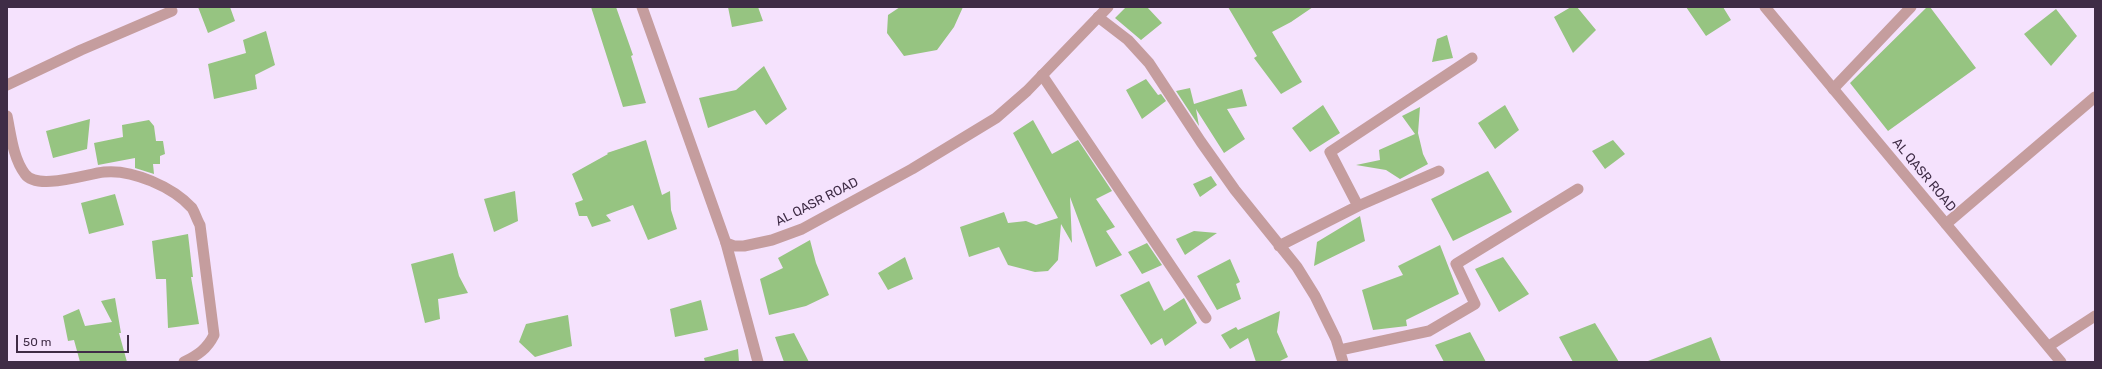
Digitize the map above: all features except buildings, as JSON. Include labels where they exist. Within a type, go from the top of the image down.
[{"type":"street","points":[[642,7],[726,243],[758,362]]},
{"type":"street","name":"AL QASR ROAD","points":[[726,243],[734,246],[744,246],[772,240],[802,229],[912,169],[996,118],[1042,75],[1108,7]]},
{"type":"street","name":"AL QASR ROAD","points":[[1765,7],[2061,362]]},
{"type":"street","points":[[1833,89],[1911,7]]},
{"type":"street","points":[[7,85],[81,50],[172,11]]},
{"type":"street","points":[[1098,18],[1128,40],[1149,63],[1200,142],[1279,246],[1297,267],[1315,296],[1336,339],[1343,362]]},
{"type":"street","points":[[1358,206],[1330,152],[1472,58]]},
{"type":"street","points":[[1042,75],[1206,318]]},
{"type":"street","points":[[1946,224],[2095,97]]},
{"type":"street","points":[[7,116],[15,154],[25,175],[39,182],[59,181],[105,172],[126,173],[148,180],[160,186],[172,193],[192,209],[200,225],[214,335],[209,345],[199,354],[184,362]]},
{"type":"street","points":[[1279,246],[1358,206],[1439,171]]},
{"type":"street","points":[[1340,350],[1428,331],[1475,304],[1456,264],[1578,189]]},
{"type":"street","points":[[2049,346],[2095,316]]}]
